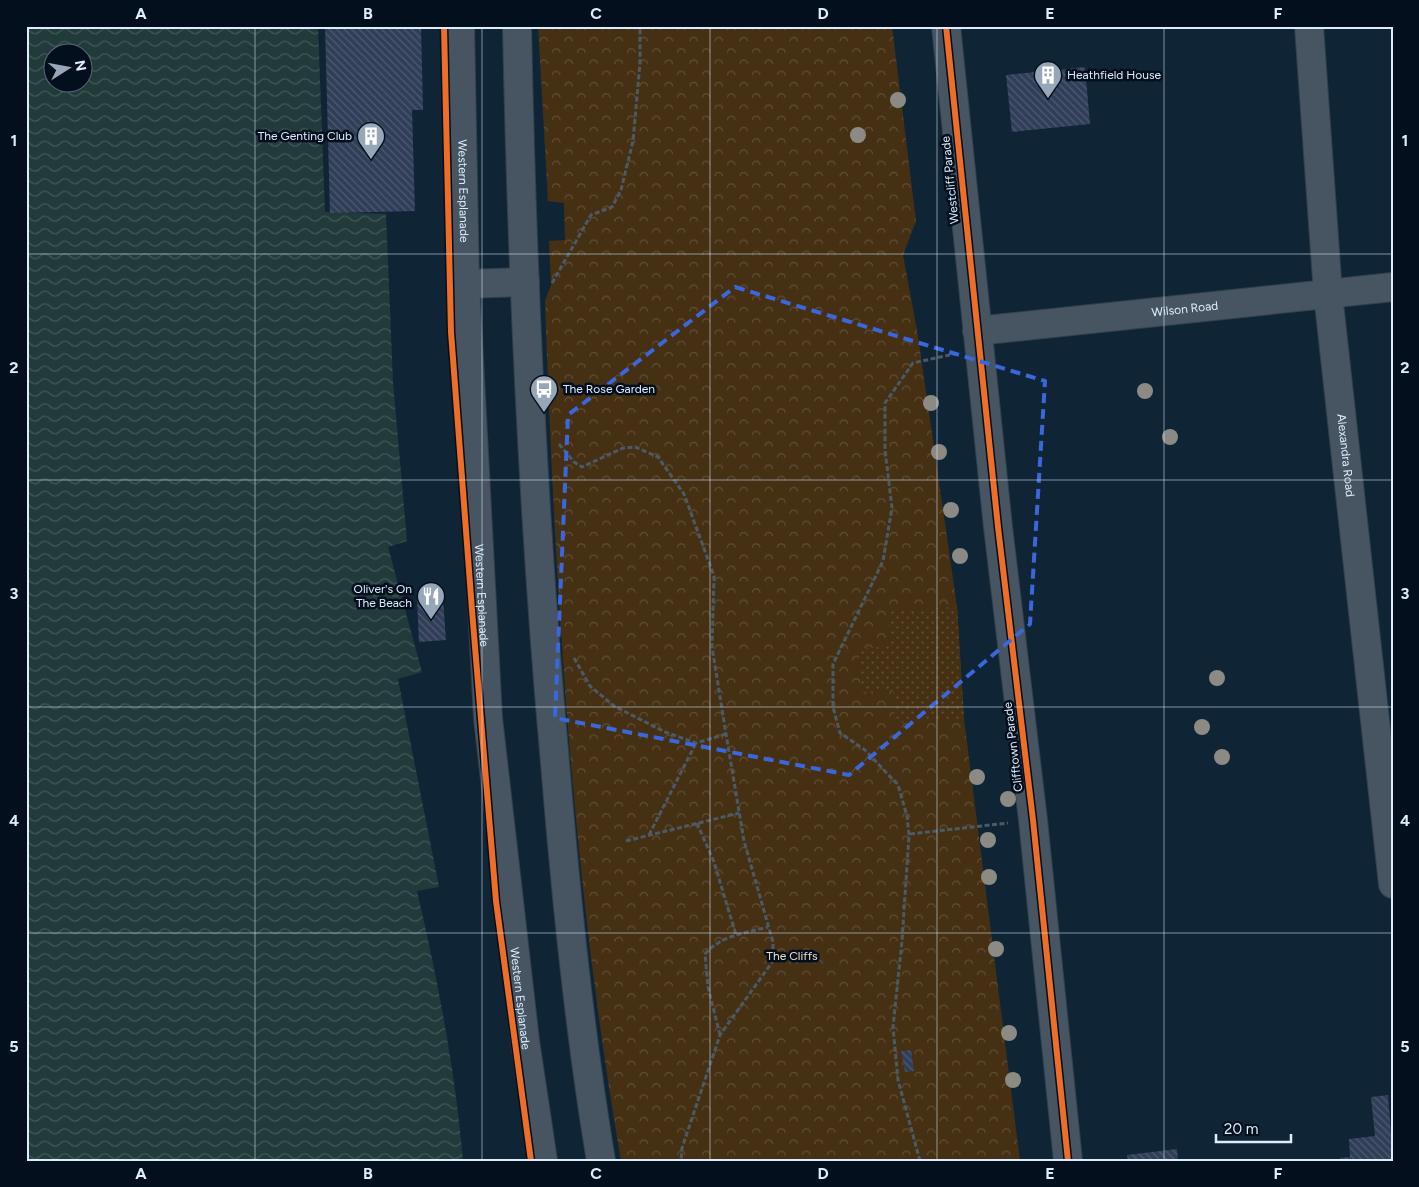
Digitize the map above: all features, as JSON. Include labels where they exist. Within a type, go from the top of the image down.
[{"type":"street","name":"Western Esplanade","points":[[460,26],[465,284],[488,718],[525,1041],[543,1161]]},
{"type":"street","points":[[517,26],[525,294],[543,625],[560,823],[584,1055],[601,1161]]},
{"type":"street","name":"Westcliff Parade","points":[[946,26],[978,340]]},
{"type":"street","name":"Alexandra Road","points":[[1310,26],[1328,294],[1393,884]]},
{"type":"street","points":[[465,284],[525,294]]},
{"type":"street","name":"Wilson Road","points":[[978,340],[1393,287]]},
{"type":"street","name":"Clifftown Parade","points":[[978,340],[998,528],[1033,820],[1068,1161]]},
{"type":"path","points":[[525,294],[539,300],[548,290],[591,215],[612,207],[621,190],[634,141],[640,63],[640,26]]},
{"type":"path","points":[[920,1161],[898,1080],[892,1027],[902,941],[909,834],[907,816],[898,785],[865,750],[840,733],[833,707],[833,664],[883,561],[892,508],[885,450],[885,403],[913,363],[978,340]]},
{"type":"path","points":[[556,439],[574,462],[582,467],[623,448],[636,447],[658,457],[684,494],[714,576],[712,647],[744,841],[773,942],[774,961],[720,1035],[682,1148],[681,1161]]},
{"type":"path","points":[[568,651],[590,686],[614,706],[665,732],[696,743],[726,734]]},
{"type":"path","points":[[649,835],[696,743]]},
{"type":"path","points":[[626,841],[739,813]]},
{"type":"path","points":[[909,834],[1033,820]]},
{"type":"path","points":[[697,823],[714,862],[736,935]]},
{"type":"path","points":[[720,1035],[708,987],[705,954],[713,944],[736,935],[768,927]]},
{"type":"highlighted area","points":[[735,287],[1045,381],[1030,624],[849,775],[555,718],[568,415]]},
{"type":"green space","name":"The Cliffs","points":[[538,26],[892,26],[916,221],[903,255],[918,336],[957,607],[964,719],[1020,1161],[621,1161],[590,947],[568,733],[554,517],[545,301],[551,285],[549,241],[565,240],[564,203],[548,201]]},
{"type":"green space","points":[[957,607],[964,719],[895,723],[893,690],[861,692],[858,649],[891,646],[889,611]]},
{"type":"water","points":[[26,26],[318,26],[325,212],[386,214],[393,382],[407,541],[388,547],[422,672],[398,679],[439,887],[417,891],[445,1025],[463,1161],[26,1161]]},
{"type":"building","name":"The Genting Club","points":[[325,26],[421,26],[423,110],[412,110],[415,211],[330,213]]},
{"type":"building","name":"Heathfield House","points":[[1085,67],[1090,124],[1012,132],[1006,75]]},
{"type":"building","name":"Oliver's On The Beach","points":[[443,599],[446,640],[419,642],[417,600]]},
{"type":"building","points":[[911,1050],[914,1071],[905,1072],[901,1051]]},
{"type":"building","points":[[1388,1095],[1393,1161],[1340,1161],[1340,1158],[1350,1157],[1349,1139],[1375,1136],[1371,1097]]},
{"type":"building","points":[[1177,1149],[1178,1161],[1128,1161],[1127,1155]]},
{"type":"cycle path","points":[[444,26],[451,332],[472,610],[496,901],[531,1161]]},
{"type":"cycle path","points":[[946,26],[998,527],[1033,820],[1068,1161]]},
{"type":"place","name":"Heathfield House","points":[[1048,99]]},
{"type":"place","name":"The Genting Club","points":[[371,160]]},
{"type":"place","name":"The Rose Garden","points":[[544,413]]},
{"type":"place","name":"Oliver's On The Beach","points":[[431,620]]}]
